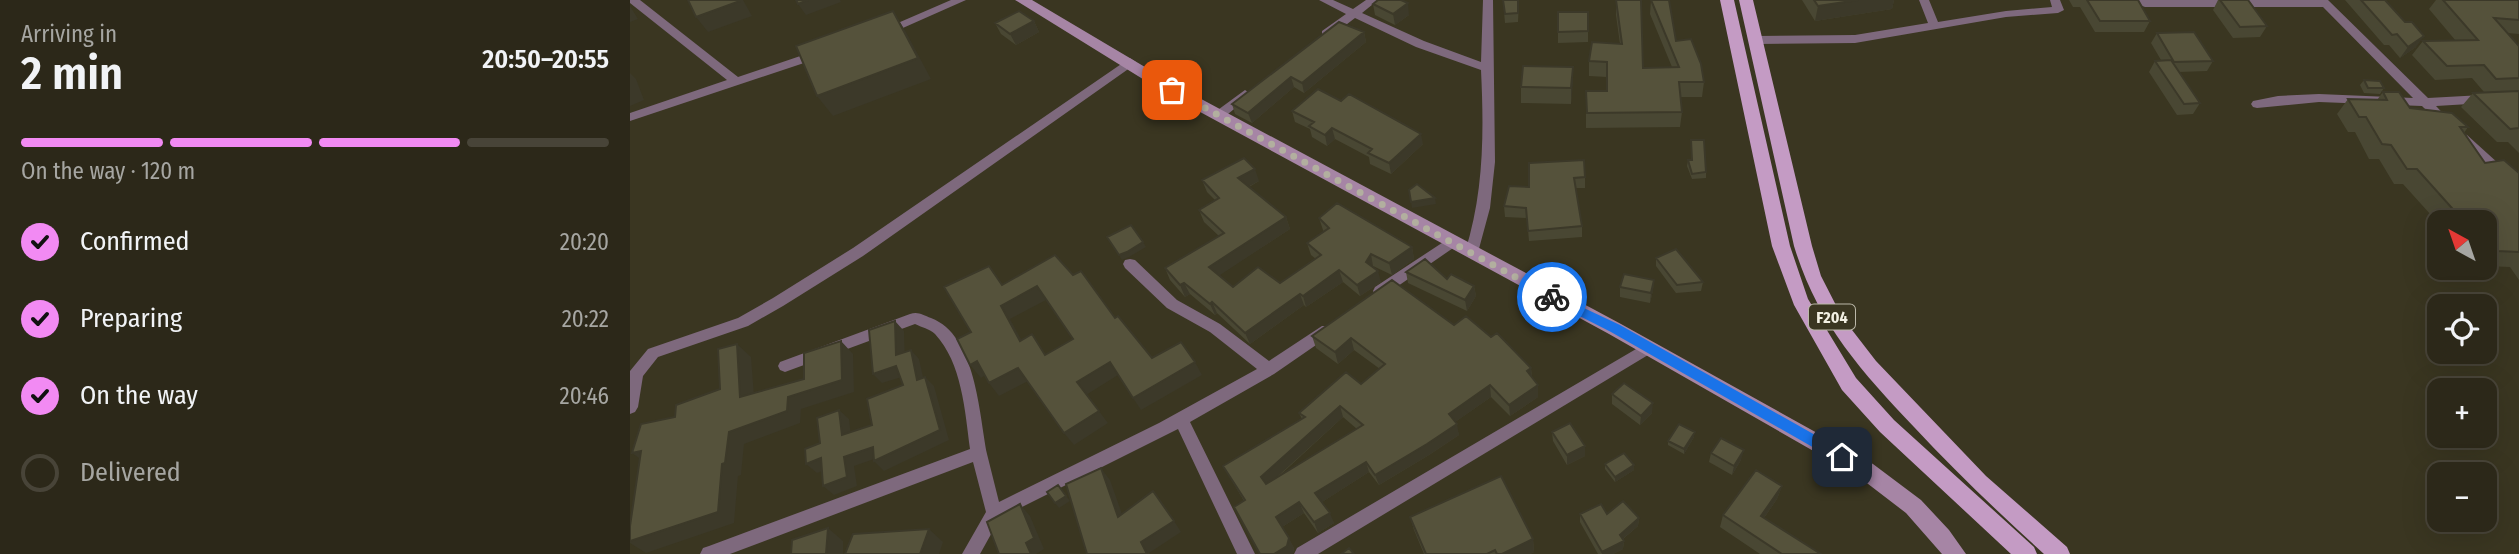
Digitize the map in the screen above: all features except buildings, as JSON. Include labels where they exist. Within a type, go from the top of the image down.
[{"type":"main road","name":"F204","points":[[1727,0],[1781,246],[1788,270],[1811,321],[1849,384],[1880,418],[2026,554]]},
{"type":"main road","name":"F204","points":[[1746,0],[1803,246],[1812,276],[1835,321],[1869,367],[1917,418],[1979,482],[2059,554]]},
{"type":"street","points":[[632,0],[734,80]]},
{"type":"street","points":[[867,37],[961,0]]},
{"type":"street","points":[[1022,0],[1219,115],[1648,348],[1828,450],[1857,463],[1901,492],[1930,520],[1955,554]]},
{"type":"street","points":[[1324,0],[1420,44],[1487,68]]},
{"type":"street","points":[[1312,44],[1373,0]]},
{"type":"street","points":[[1472,253],[1482,224],[1491,113],[1487,68],[1489,0]]},
{"type":"street","points":[[1924,0],[1934,25]]},
{"type":"street","points":[[1757,40],[1855,39],[1934,25],[2058,9],[2055,0]]},
{"type":"street","points":[[2131,0],[2145,4],[2323,2],[2422,102],[2519,189]]},
{"type":"street","points":[[630,117],[834,48]]},
{"type":"street","points":[[630,407],[636,374],[653,353],[743,322],[778,302],[869,244],[1130,62]]},
{"type":"street","points":[[1219,115],[1260,83]]},
{"type":"street","points":[[2257,104],[2287,98],[2325,97],[2422,102],[2519,97]]},
{"type":"street","points":[[1362,304],[1451,242]]},
{"type":"street","points":[[1130,264],[1172,304],[1215,328],[1269,370]]},
{"type":"street","points":[[785,366],[915,318],[938,327],[954,349],[971,397],[979,453],[994,513]]},
{"type":"street","points":[[971,554],[994,513],[1181,419],[1269,370],[1342,318]]},
{"type":"street","points":[[1303,554],[1648,348]]},
{"type":"street","points":[[1181,419],[1245,554]]},
{"type":"street","points":[[709,554],[979,453]]},
{"type":"way so far","points":[[1172,90],[1385,203],[1552,297]]},
{"type":"route","points":[[1552,297],[1615,329],[1842,457]]}]
